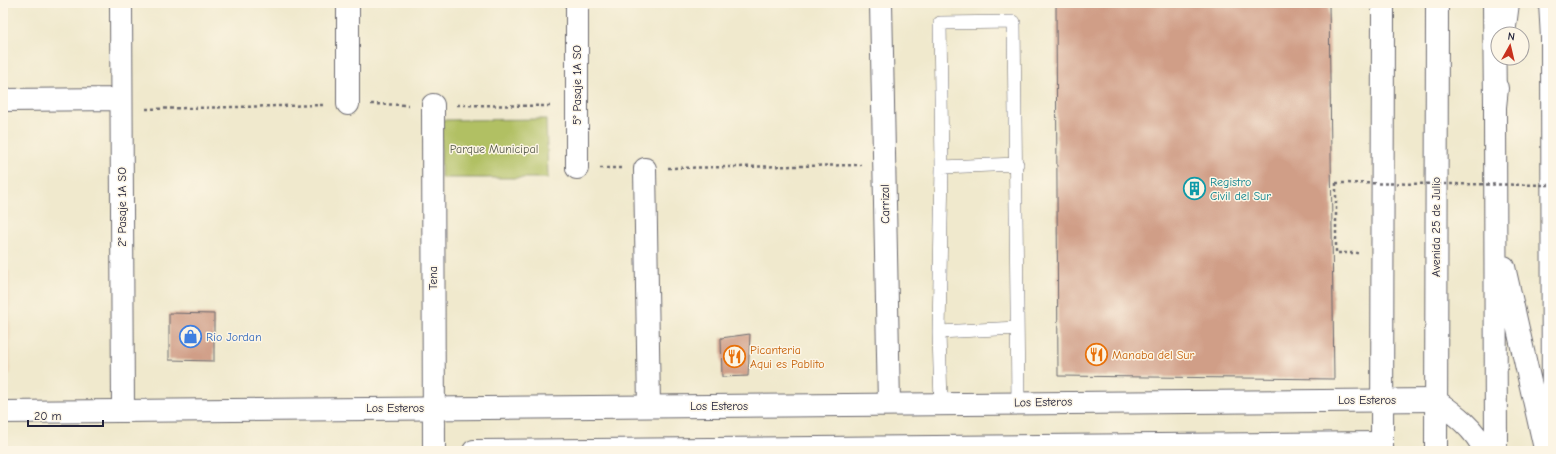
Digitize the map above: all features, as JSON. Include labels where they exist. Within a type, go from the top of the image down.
[{"type":"main road","name":"2° Pasaje 1A SO","points":[[121,3],[123,410]]},
{"type":"main road","points":[[348,3],[348,104]]},
{"type":"main road","name":"5° Pasaje 1A SO","points":[[577,3],[577,168]]},
{"type":"main road","name":"Carrizal","points":[[881,3],[889,404]]},
{"type":"main road","points":[[474,451],[1382,447],[1383,3]]},
{"type":"main road","points":[[1421,3],[1436,82]]},
{"type":"main road","name":"Avenida 25 de Julio","points":[[1436,3],[1436,451]]},
{"type":"main road","points":[[1494,3],[1496,451]]},
{"type":"main road","points":[[1505,26],[1508,3]]},
{"type":"main road","points":[[1550,3],[1552,38],[1553,451]]},
{"type":"main road","points":[[1495,107],[1500,66]]},
{"type":"main road","points":[[3,100],[121,99]]},
{"type":"main road","name":"Tena","points":[[433,105],[434,451]]},
{"type":"main road","points":[[645,169],[649,406]]},
{"type":"main road","points":[[1495,225],[1545,451]]},
{"type":"main road","name":"Los Esteros","points":[[3,412],[1382,400],[1435,405]]},
{"type":"main road","points":[[1422,451],[1435,405],[1462,419],[1485,451]]},
{"type":"lane","points":[[941,404],[939,332],[942,167],[940,23],[1014,22],[1018,402]]},
{"type":"lane","points":[[942,167],[1016,164]]},
{"type":"lane","points":[[939,332],[1017,328]]},
{"type":"path","points":[[577,168],[645,169],[884,165]]},
{"type":"path","points":[[1336,253],[1336,183],[1553,185]]},
{"type":"shaded area","points":[[3,271],[10,271],[11,374],[3,374]]},
{"type":"green space","name":"Parque Municipal","points":[[546,119],[548,178],[441,178],[441,120]]},
{"type":"building","name":"Registro Civil del Sur","points":[[1056,3],[1329,3],[1334,379],[1058,376]]},
{"type":"building","name":"Rio Jordan","points":[[169,313],[214,314],[214,361],[169,360]]},
{"type":"building","name":"Picanteria Aqui es Pablito","points":[[750,334],[748,376],[722,377],[721,338]]},
{"type":"place","name":"Registro Civil del Sur","points":[[1194,189]]},
{"type":"place","name":"Rio Jordan","points":[[191,337]]},
{"type":"place","name":"Manaba del Sur","points":[[1097,355]]},
{"type":"place","name":"Picanteria Aqui es Pablito","points":[[735,357]]}]
